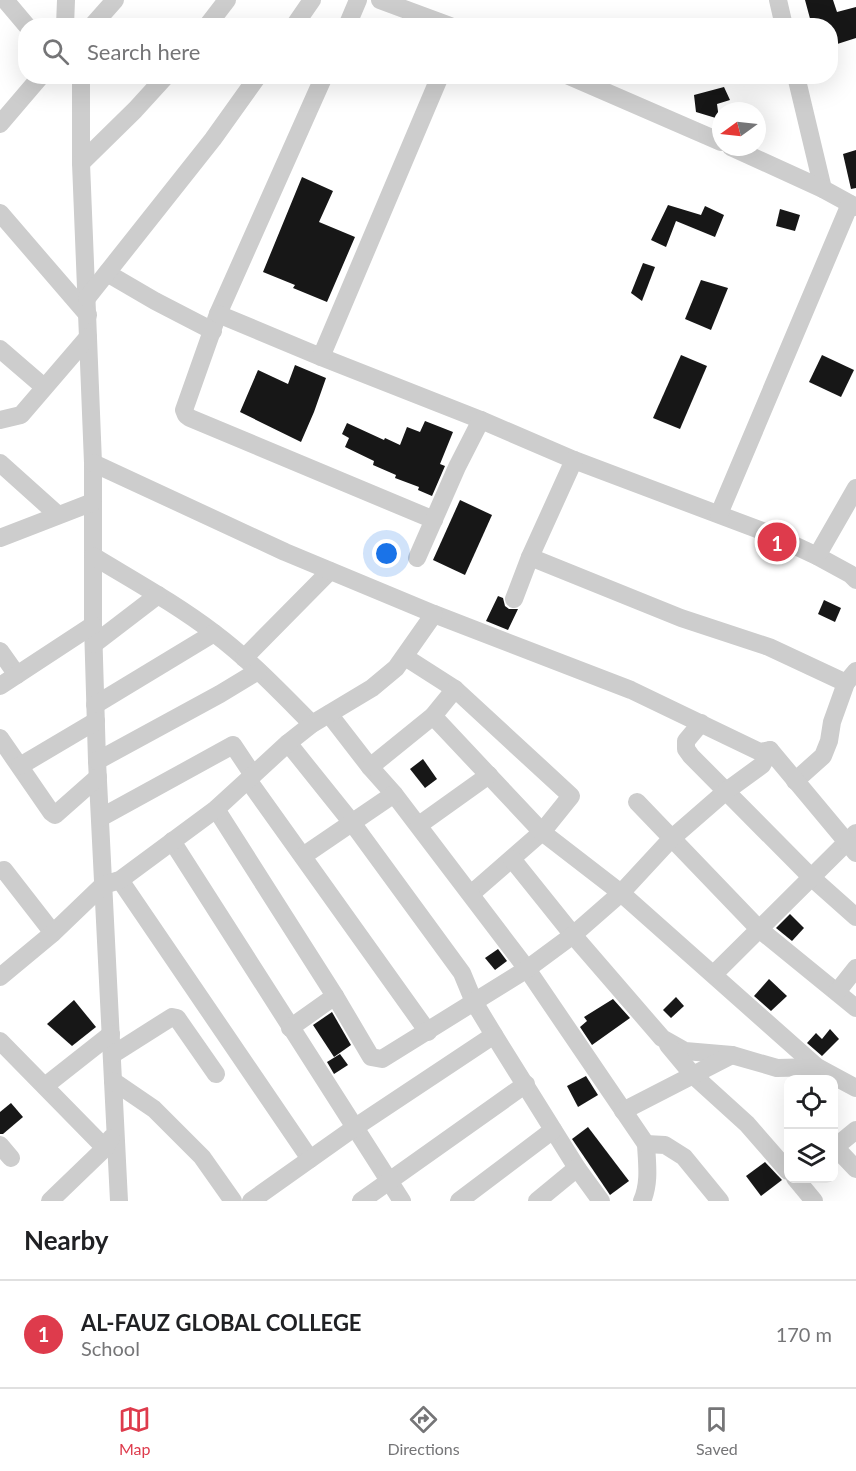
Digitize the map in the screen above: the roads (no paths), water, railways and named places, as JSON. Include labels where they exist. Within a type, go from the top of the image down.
[{"type":"street","points":[[5,0],[20,18]]},
{"type":"street","points":[[65,18],[66,0]]},
{"type":"street","points":[[99,18],[115,0]]},
{"type":"street","points":[[213,18],[227,0]]},
{"type":"street","points":[[300,18],[312,0]]},
{"type":"street","points":[[350,18],[358,0]]},
{"type":"street","points":[[380,0],[428,18]]},
{"type":"street","points":[[778,0],[782,18]]},
{"type":"street","points":[[0,124],[34,84]]},
{"type":"street","points":[[81,84],[81,163],[93,463],[93,625],[97,769],[100,818],[112,883],[111,1034],[119,1201]]},
{"type":"street","points":[[81,163],[159,84]]},
{"type":"street","points":[[88,307],[107,273],[213,139],[252,84]]},
{"type":"street","points":[[320,84],[216,322],[184,410],[186,415],[434,520]]},
{"type":"street","points":[[321,357],[437,84]]},
{"type":"street","points":[[587,84],[712,138]]},
{"type":"street","points":[[798,84],[823,189]]},
{"type":"street","points":[[719,514],[853,205],[751,156]]},
{"type":"street","points":[[0,213],[88,307]]},
{"type":"street","points":[[107,273],[147,297],[321,357],[481,420],[574,460],[770,534],[854,574]]},
{"type":"street","points":[[0,420],[21,415],[88,337]]},
{"type":"street","points":[[0,349],[44,387]]},
{"type":"street","points":[[417,558],[481,420]]},
{"type":"street","points":[[514,599],[530,557],[574,460]]},
{"type":"street","points":[[0,463],[58,515]]},
{"type":"street","points":[[93,463],[285,552],[434,614],[631,690],[760,752],[770,750]]},
{"type":"street","points":[[817,556],[856,488]]},
{"type":"street","points":[[0,538],[93,502]]},
{"type":"street","points":[[93,556],[158,595],[214,633],[244,658],[312,724]]},
{"type":"street","points":[[530,557],[681,618],[769,647],[848,682],[856,706]]},
{"type":"street","points":[[244,658],[330,571]]},
{"type":"street","points":[[94,644],[158,595]]},
{"type":"street","points":[[0,977],[112,883],[216,809],[312,724],[372,688],[396,668],[434,614]]},
{"type":"street","points":[[0,686],[93,625]]},
{"type":"street","points":[[20,766],[214,633]]},
{"type":"street","points":[[0,651],[17,675]]},
{"type":"street","points":[[405,657],[455,689],[571,796],[542,832],[471,894]]},
{"type":"street","points":[[0,738],[55,815],[97,769],[258,671]]},
{"type":"street","points":[[795,781],[823,756],[829,741],[832,722],[848,682]]},
{"type":"street","points":[[370,767],[433,716],[455,689]]},
{"type":"street","points":[[329,714],[394,794],[527,969],[646,1144],[648,1176],[642,1201]]},
{"type":"street","points":[[433,716],[542,832],[621,893],[817,1067],[856,1088]]},
{"type":"street","points":[[701,723],[686,741],[686,749],[725,792],[811,877],[856,917]]},
{"type":"street","points":[[288,743],[352,824],[462,973],[474,1002],[494,1035],[577,1168],[601,1201]]},
{"type":"street","points":[[100,818],[233,745],[250,778],[428,1032]]},
{"type":"street","points":[[714,974],[811,877],[853,843],[795,781],[770,750]]},
{"type":"street","points":[[216,809],[335,996],[371,1057],[382,1059],[527,969],[573,935],[621,893],[671,839],[725,792],[762,765],[770,750]]},
{"type":"street","points":[[418,825],[489,775]]},
{"type":"street","points":[[303,856],[394,794]]},
{"type":"street","points":[[637,802],[759,929],[856,1008]]},
{"type":"street","points":[[172,841],[402,1201]]},
{"type":"street","points":[[512,859],[573,935],[693,1075],[747,1124],[784,1166]]},
{"type":"street","points":[[1,868],[53,933]]},
{"type":"street","points":[[112,883],[310,1159]]},
{"type":"street","points":[[837,992],[856,968]]},
{"type":"street","points":[[290,1028],[335,996]]},
{"type":"street","points":[[112,1055],[172,1017],[177,1018],[216,1074]]},
{"type":"street","points":[[45,1086],[111,1034]]},
{"type":"street","points":[[251,1201],[354,1128],[494,1035]]},
{"type":"street","points":[[662,1038],[685,1051],[732,1055],[777,1068],[817,1067]]},
{"type":"street","points":[[0,1041],[105,1148]]},
{"type":"street","points":[[623,1110],[732,1055]]},
{"type":"street","points":[[113,1081],[154,1109],[178,1132],[202,1156],[233,1201]]},
{"type":"street","points":[[361,1201],[526,1084]]},
{"type":"street","points":[[50,1201],[105,1148],[115,1130]]},
{"type":"street","points":[[459,1201],[554,1130]]},
{"type":"street","points":[[838,1145],[856,1130]]},
{"type":"street","points":[[646,1144],[665,1145],[684,1157],[720,1201]]},
{"type":"street","points":[[838,1152],[856,1169]]},
{"type":"street","points":[[537,1201],[577,1168]]},
{"type":"street","points":[[798,1183],[814,1201]]},
{"type":"place","name":"AL-FAUZ GLOBAL COLLEGE","points":[[777,542]]}]
